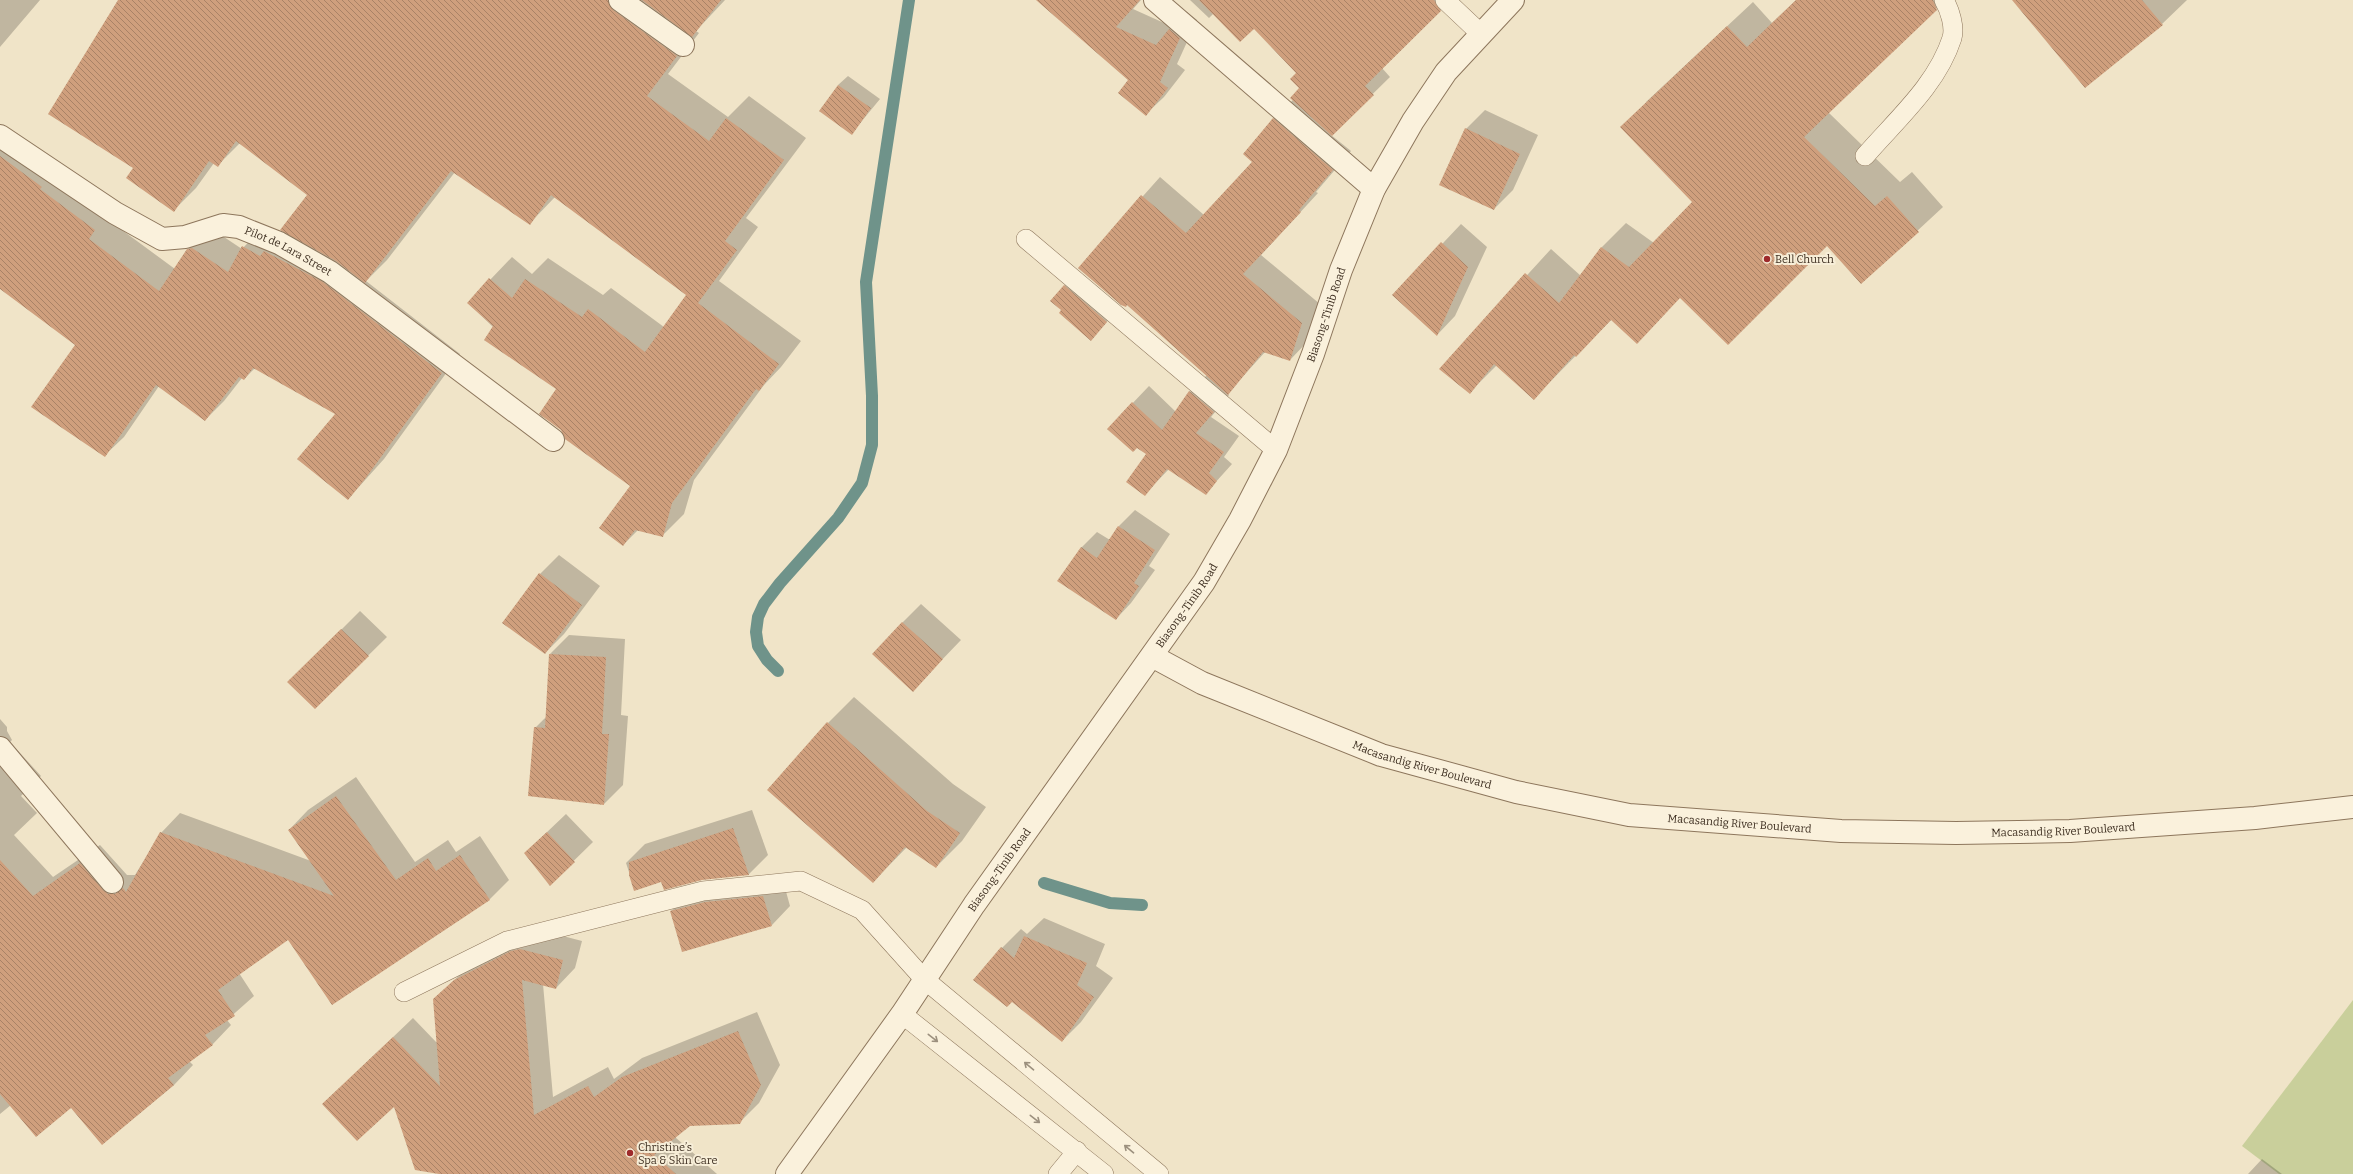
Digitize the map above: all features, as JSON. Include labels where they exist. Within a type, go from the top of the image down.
[{"type":"street","points":[[620,0],[683,45]]},
{"type":"street","points":[[1155,0],[1374,189]]},
{"type":"street","name":"Biasong-Tinib Road","points":[[787,1174],[902,1014],[974,905],[1204,582],[1240,520],[1276,450],[1313,354],[1341,270],[1374,189],[1421,109],[1446,72],[1480,33],[1513,0]]},
{"type":"street","name":"Pilot de Lara Street","points":[[0,136],[115,213],[162,239],[185,237],[223,225],[239,227],[279,243],[330,272],[553,440]]},
{"type":"street","name":"Macasandig River Boulevard","points":[[1152,656],[1202,684],[1381,755],[1516,792],[1628,815],[1841,831],[1956,834],[2070,832],[2255,818],[2353,806]]},
{"type":"street","points":[[0,748],[112,882]]},
{"type":"lane","points":[[1445,0],[1480,33]]},
{"type":"lane","points":[[1865,156],[1933,78],[1952,37],[1952,21],[1944,0]]},
{"type":"lane","points":[[1026,239],[1276,450]]},
{"type":"lane","points":[[404,992],[507,941],[703,891],[801,881],[862,910],[924,979],[1159,1174]]},
{"type":"lane","points":[[902,1014],[1104,1174]]},
{"type":"lane","points":[[1058,1174],[1076,1151]]},
{"type":"green space","points":[[2353,1000],[2353,1174],[2279,1174],[2242,1146]]},
{"type":"building","points":[[118,0],[608,0],[613,10],[677,56],[647,96],[709,141],[726,118],[784,160],[725,241],[737,250],[698,303],[779,364],[759,391],[756,389],[672,503],[663,537],[635,530],[623,546],[599,528],[630,486],[565,439],[561,430],[539,414],[556,389],[484,340],[493,326],[467,303],[489,278],[512,298],[525,279],[582,317],[588,309],[645,352],[686,295],[551,195],[530,225],[451,171],[365,283],[336,261],[280,230],[307,195],[236,141],[218,167],[209,161],[174,212],[126,178],[133,168],[48,114]]},
{"type":"building","points":[[642,0],[721,0],[692,37]]},
{"type":"building","points":[[1036,0],[1140,0],[1116,27],[1156,45],[1169,29],[1180,38],[1160,82],[1168,88],[1146,116],[1118,93],[1128,80]]},
{"type":"building","points":[[1199,0],[1434,0],[1441,11],[1365,86],[1374,95],[1332,136],[1290,98],[1299,88],[1290,79],[1296,73],[1254,29],[1240,42]]},
{"type":"building","points":[[1796,0],[1933,0],[1937,10],[1804,137],[1875,206],[1887,196],[1919,232],[1861,284],[1827,246],[1728,345],[1680,298],[1637,344],[1611,320],[1576,357],[1574,355],[1534,400],[1494,364],[1470,394],[1439,369],[1525,273],[1559,303],[1601,247],[1629,267],[1692,202],[1620,127],[1727,26],[1747,47]]},
{"type":"building","points":[[2012,0],[2142,0],[2163,25],[2085,88]]},
{"type":"building","points":[[838,85],[871,108],[852,135],[819,111]]},
{"type":"building","points":[[1273,118],[1333,170],[1299,210],[1301,212],[1243,274],[1302,323],[1290,361],[1263,352],[1228,395],[1127,305],[1126,307],[1121,305],[1078,268],[1141,195],[1186,233],[1252,162],[1243,154]]},
{"type":"building","points":[[1465,128],[1520,154],[1494,210],[1439,185]]},
{"type":"building","points":[[0,156],[42,187],[40,189],[95,230],[89,239],[159,291],[187,249],[192,248],[228,272],[242,246],[260,256],[264,251],[323,282],[442,373],[348,500],[297,459],[335,414],[253,368],[244,380],[239,377],[205,421],[156,385],[105,457],[31,407],[75,345],[0,289]]},
{"type":"building","points":[[1441,242],[1468,267],[1437,336],[1392,295]]},
{"type":"building","points":[[1064,285],[1107,322],[1091,341],[1059,313],[1061,310],[1050,301]]},
{"type":"building","points":[[1189,391],[1214,412],[1196,433],[1224,452],[1209,473],[1217,481],[1206,495],[1167,469],[1145,496],[1126,482],[1146,454],[1137,448],[1133,452],[1107,429],[1132,402],[1162,430]]},
{"type":"building","points":[[1118,526],[1155,550],[1134,583],[1139,586],[1116,620],[1057,581],[1081,547],[1097,558]]},
{"type":"building","points":[[539,573],[582,605],[545,654],[502,623]]},
{"type":"building","points":[[902,622],[943,659],[913,692],[872,654]]},
{"type":"building","points":[[341,629],[369,656],[315,709],[287,682]]},
{"type":"building","points":[[549,654],[606,657],[602,734],[609,734],[604,805],[528,796],[534,727],[545,728]]},
{"type":"building","points":[[827,722],[927,811],[960,833],[936,868],[905,847],[873,883],[767,790]]},
{"type":"building","points":[[336,796],[396,880],[428,858],[436,871],[460,855],[490,900],[332,1005],[288,940],[218,990],[235,1016],[205,1035],[213,1045],[168,1078],[174,1085],[102,1145],[71,1108],[36,1137],[0,1094],[0,860],[33,896],[80,863],[103,890],[108,894],[115,894],[123,888],[126,892],[160,832],[334,896],[288,830]]},
{"type":"building","points":[[733,828],[749,875],[702,880],[664,890],[661,882],[634,891],[629,875],[629,862]]},
{"type":"building","points":[[547,832],[575,862],[550,886],[524,853]]},
{"type":"building","points":[[763,896],[772,926],[682,952],[670,911],[705,902]]},
{"type":"building","points":[[1024,936],[1087,963],[1077,985],[1094,997],[1062,1042],[1012,1002],[1007,1007],[973,980],[1001,947],[1014,958]]},
{"type":"building","points":[[520,949],[563,960],[556,989],[522,980],[534,1115],[588,1086],[594,1097],[622,1077],[738,1031],[761,1085],[740,1124],[690,1126],[654,1155],[676,1174],[439,1174],[415,1170],[394,1107],[357,1141],[322,1104],[393,1037],[440,1086],[433,999],[454,980],[511,951]]},
{"type":"waterway","points":[[778,671],[767,660],[758,646],[756,632],[758,617],[764,604],[780,583],[838,518],[862,483],[872,445],[872,396],[866,282],[909,0]]},
{"type":"waterway","points":[[1044,883],[1110,903],[1142,905]]},
{"type":"place","name":"Bell Church","points":[[1767,259]]},
{"type":"place","name":"Christine’s Spa & Skin Care","points":[[630,1153]]}]
